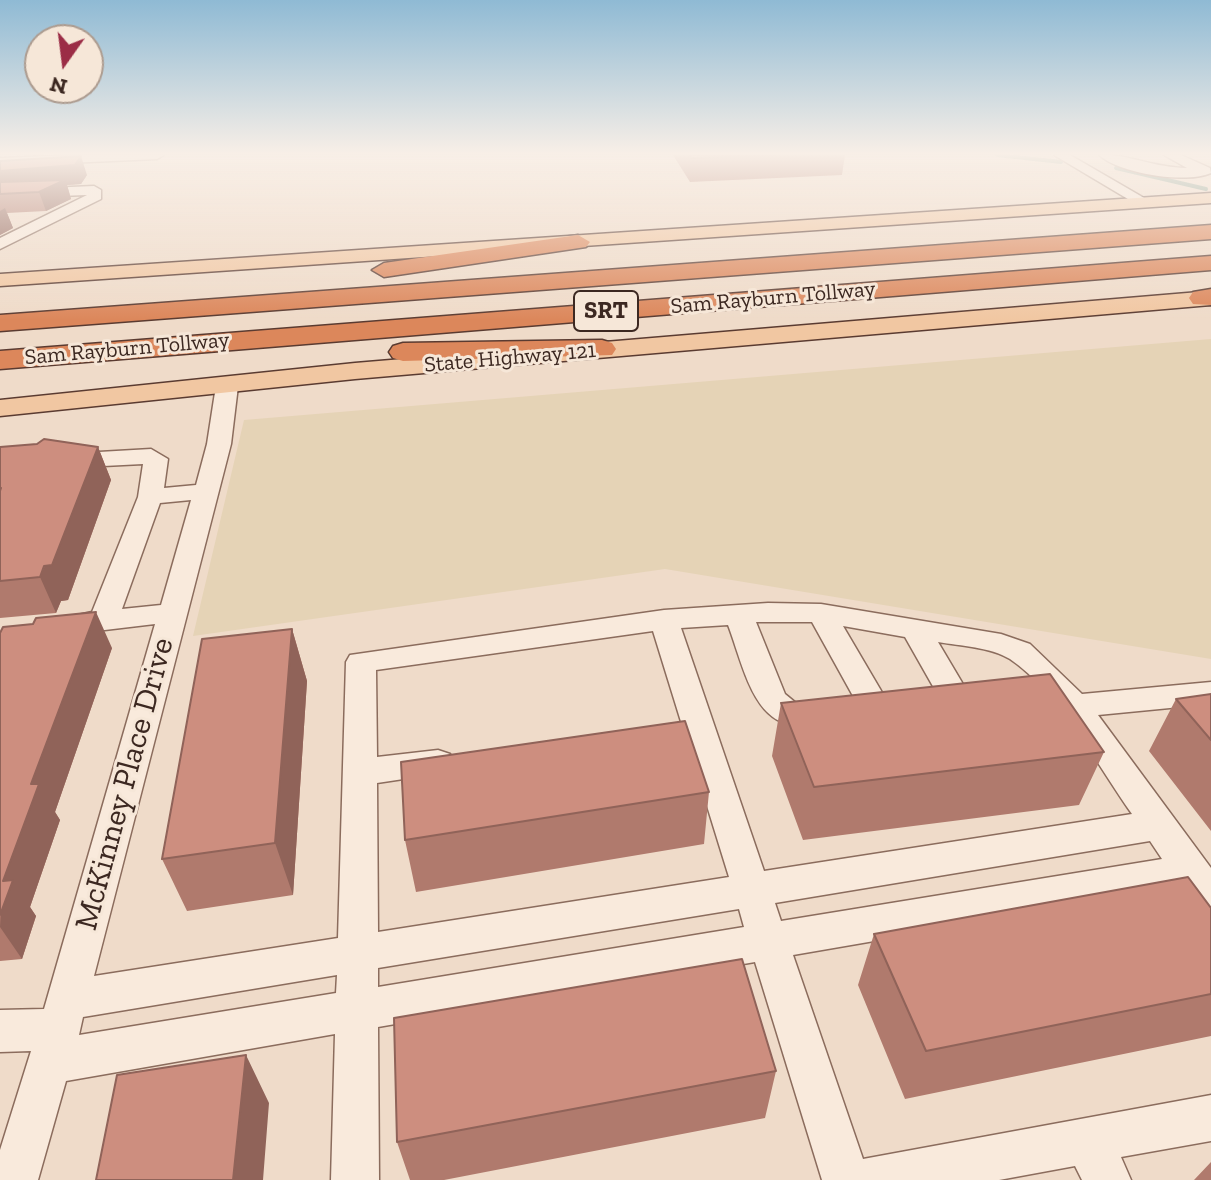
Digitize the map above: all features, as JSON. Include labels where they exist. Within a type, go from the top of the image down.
[{"type":"highway","name":"Sam Rayburn Tollway","points":[[0,323],[1211,232]]},
{"type":"highway","points":[[0,313],[336,276],[578,242]]},
{"type":"highway","name":"Sam Rayburn Tollway","points":[[0,360],[1211,263]]},
{"type":"highway","points":[[0,377],[402,352],[602,349]]},
{"type":"main road","points":[[0,280],[1036,210]]},
{"type":"main road","name":"State Highway 121","points":[[0,408],[602,349],[1208,298]]},
{"type":"street","points":[[0,244],[72,210]]},
{"type":"street","points":[[15,220],[60,217]]},
{"type":"street","name":"McKinney Place Drive","points":[[14,1180],[58,1031],[219,444],[227,386]]},
{"type":"street","points":[[58,462],[151,456],[156,459],[150,497],[103,620]]},
{"type":"street","points":[[150,497],[205,491]]},
{"type":"street","points":[[59,625],[172,613]]},
{"type":"street","points":[[0,1031],[58,1031],[357,1012],[769,942],[1201,884],[1064,694],[1019,651],[991,641],[821,613],[738,614],[664,620],[361,662],[357,955],[357,1012],[355,1180]]},
{"type":"street","points":[[821,613],[942,697]]},
{"type":"street","points":[[738,614],[772,700],[781,711],[794,717],[942,697],[1211,693]]},
{"type":"street","points":[[664,620],[684,732],[751,891],[846,1180]]},
{"type":"street","points":[[915,628],[942,697]]},
{"type":"street","points":[[360,772],[468,759]]},
{"type":"street","points":[[58,1031],[357,955],[1158,825]]},
{"type":"street","points":[[870,1180],[1097,1160],[1211,1118]]},
{"type":"shaded area","points":[[1211,339],[1211,659],[665,569],[193,636],[244,420]]},
{"type":"building","points":[[44,439],[98,447],[52,565],[44,566],[40,577],[0,581],[0,447],[37,444]]},
{"type":"building","points":[[96,612],[31,784],[39,784],[3,881],[13,880],[0,915],[0,633],[3,627],[33,624],[36,618]]},
{"type":"building","points":[[292,629],[275,843],[162,859],[202,639]]},
{"type":"building","points":[[1050,674],[1104,752],[814,787],[781,703]]},
{"type":"building","points":[[1211,694],[1211,740],[1176,699]]},
{"type":"building","points":[[685,721],[709,792],[405,840],[401,762]]},
{"type":"building","points":[[1188,877],[1211,908],[1211,994],[926,1051],[874,934]]},
{"type":"building","points":[[742,959],[776,1071],[397,1142],[394,1018]]},
{"type":"building","points":[[246,1055],[233,1180],[96,1180],[117,1075]]}]
